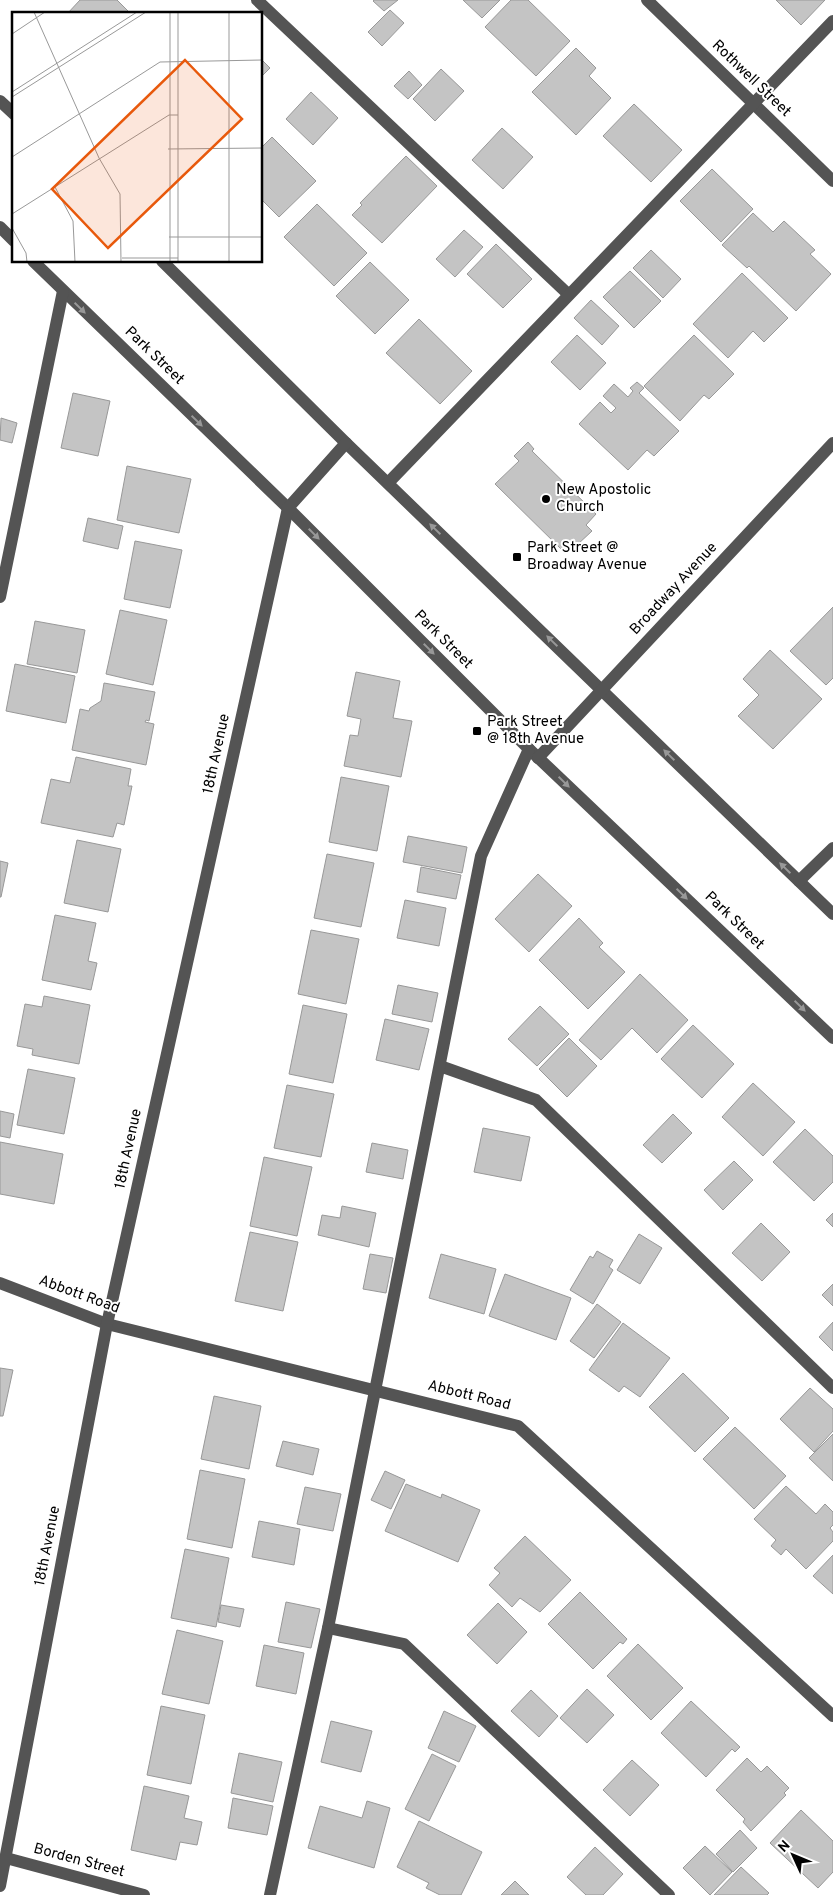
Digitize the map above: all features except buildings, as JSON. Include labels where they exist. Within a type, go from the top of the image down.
[{"type":"street","points":[[258,0],[568,294]]},
{"type":"street","name":"Rothwell Street","points":[[647,0],[833,181]]},
{"type":"street","points":[[388,483],[833,21]]},
{"type":"street","points":[[0,101],[12,112]]},
{"type":"street","points":[[0,227],[12,239]]},
{"type":"street","name":"Park Street","points":[[35,262],[62,291],[288,508],[533,753],[833,1038]]},
{"type":"street","points":[[163,262],[346,443],[833,914]]},
{"type":"street","points":[[0,597],[62,291]]},
{"type":"street","name":"18th Avenue","points":[[0,1886],[107,1324],[288,508],[346,443]]},
{"type":"street","name":"Broadway Avenue","points":[[270,1895],[328,1628],[481,856],[533,753],[602,689],[833,443]]},
{"type":"street","points":[[799,881],[833,848]]},
{"type":"street","points":[[440,1066],[536,1100],[833,1388]]},
{"type":"street","name":"Abbott Road","points":[[0,1284],[107,1324],[376,1389],[518,1426],[833,1716]]},
{"type":"street","points":[[328,1628],[404,1644],[669,1895]]},
{"type":"street","name":"Borden Street","points":[[6,1858],[144,1895]]},
{"type":"place","name":"New Apostolic Church","points":[[546,499]]},
{"type":"place","name":"Park Street @ Broadway Avenue","points":[[517,557]]},
{"type":"place","name":"Park Street @ 18th Avenue","points":[[477,731]]}]
